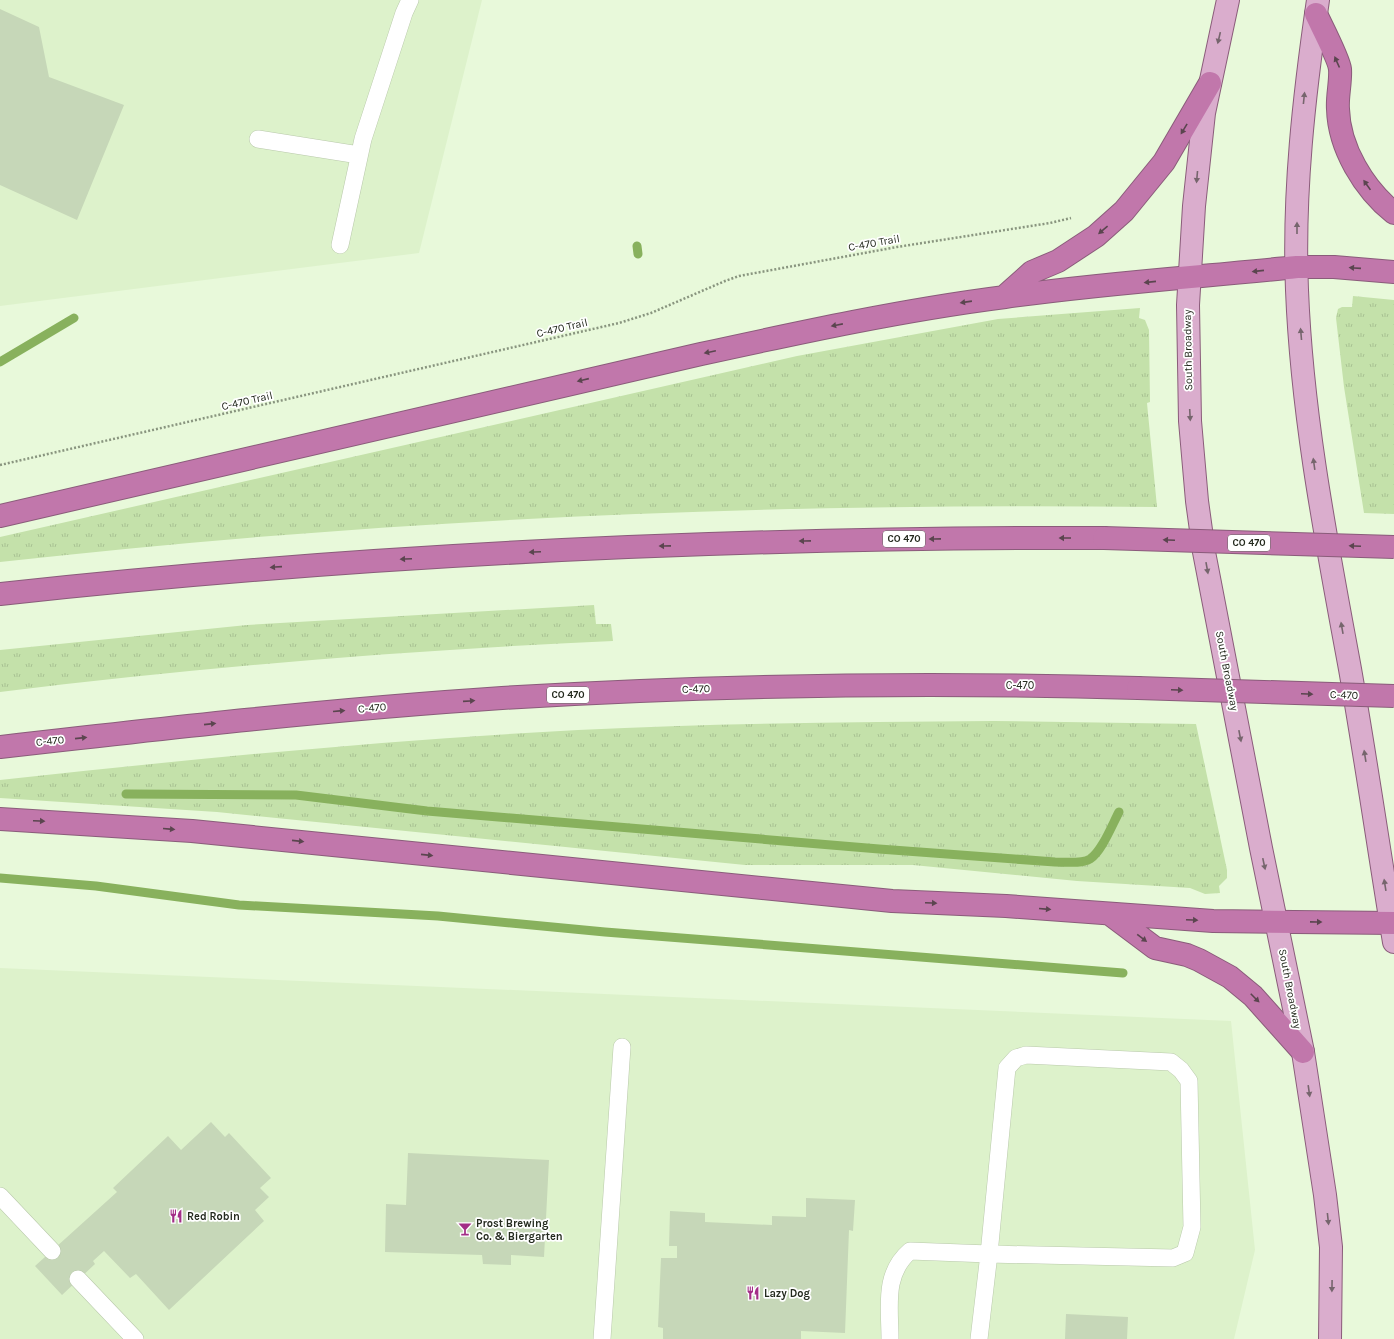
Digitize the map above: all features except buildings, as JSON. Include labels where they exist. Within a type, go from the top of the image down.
[{"type":"highway","points":[[1317,7],[1340,69],[1338,111],[1341,131],[1348,151],[1360,175],[1374,195],[1394,213]]},
{"type":"highway","points":[[1004,297],[1032,272],[1058,261],[1096,236],[1124,211],[1144,189],[1164,162],[1210,83]]},
{"type":"highway","points":[[0,516],[701,354],[848,322],[1051,290],[1297,267],[1334,267],[1394,272]]},
{"type":"highway","name":"CO 470","points":[[0,594],[269,568],[571,550],[860,540],[1104,538],[1394,547]]},
{"type":"highway","name":"C-470","points":[[0,747],[336,711],[570,695],[696,689],[1033,685],[1394,696]]},
{"type":"highway","points":[[0,819],[199,832],[892,901],[1006,906],[1111,915],[1213,921],[1277,922],[1393,930]]},
{"type":"highway","points":[[1111,915],[1155,948],[1187,955],[1230,977],[1253,996],[1303,1052]]},
{"type":"main road","name":"South Broadway","points":[[1228,0],[1210,83],[1199,151],[1189,278],[1188,353],[1190,421],[1200,526],[1261,848],[1303,1052],[1325,1196],[1331,1247],[1330,1339]]},
{"type":"main road","points":[[1317,7],[1302,128],[1297,216],[1297,290],[1305,387],[1318,488],[1362,736],[1393,930]]},
{"type":"lane","points":[[340,245],[363,139],[404,12],[410,0]]},
{"type":"lane","points":[[258,139],[359,155]]},
{"type":"lane","points":[[602,1339],[622,1047]]},
{"type":"lane","points":[[890,1339],[890,1285],[899,1260],[910,1251],[989,1254],[1173,1258],[1185,1253],[1192,1226],[1189,1081],[1181,1070],[1171,1062],[1026,1055],[1016,1058],[1007,1068],[989,1254],[980,1339]]},
{"type":"lane","points":[[0,1196],[52,1251]]},
{"type":"lane","points":[[78,1279],[135,1339]]},
{"type":"path","name":"C-470 Trail","points":[[0,465],[620,323],[651,313],[739,276],[897,247],[1050,223],[1078,216]]},
{"type":"shaded area","points":[[0,0],[482,0],[419,253],[0,306]]},
{"type":"shaded area","points":[[0,968],[1231,1021],[1255,1250],[1234,1339],[0,1339]]},
{"type":"green space","points":[[1353,296],[1394,300],[1394,514],[1364,513],[1344,387],[1336,318],[1338,309],[1342,307],[1352,307]]},
{"type":"green space","points":[[1140,308],[1139,318],[1145,320],[1149,330],[1150,402],[1147,403],[1157,507],[867,507],[578,516],[433,524],[288,535],[144,547],[0,562],[0,537],[797,356],[998,319]]},
{"type":"green space","points":[[594,605],[596,624],[611,624],[613,641],[459,649],[306,660],[0,692],[0,650],[247,625]]},
{"type":"green space","points":[[993,721],[1196,724],[1227,870],[1227,878],[1219,886],[1220,893],[1205,894],[1190,888],[1077,881],[913,865],[745,865],[217,812],[0,798],[0,780],[216,758],[433,739],[578,730],[682,726],[786,723]]},
{"type":"waterway","points":[[637,246],[638,254]]},
{"type":"waterway","points":[[0,362],[74,318]]},
{"type":"waterway","points":[[126,794],[296,795],[427,811],[879,849],[1055,862],[1078,862],[1087,861],[1090,859],[1103,844],[1119,812]]},
{"type":"waterway","points":[[0,878],[96,886],[239,905],[438,916],[605,932],[1123,973]]},
{"type":"place","name":"Red Robin","points":[[176,1216]]},
{"type":"place","name":"Prost Brewing Co. & Biergarten","points":[[465,1229]]},
{"type":"place","name":"Lazy Dog","points":[[753,1293]]}]
